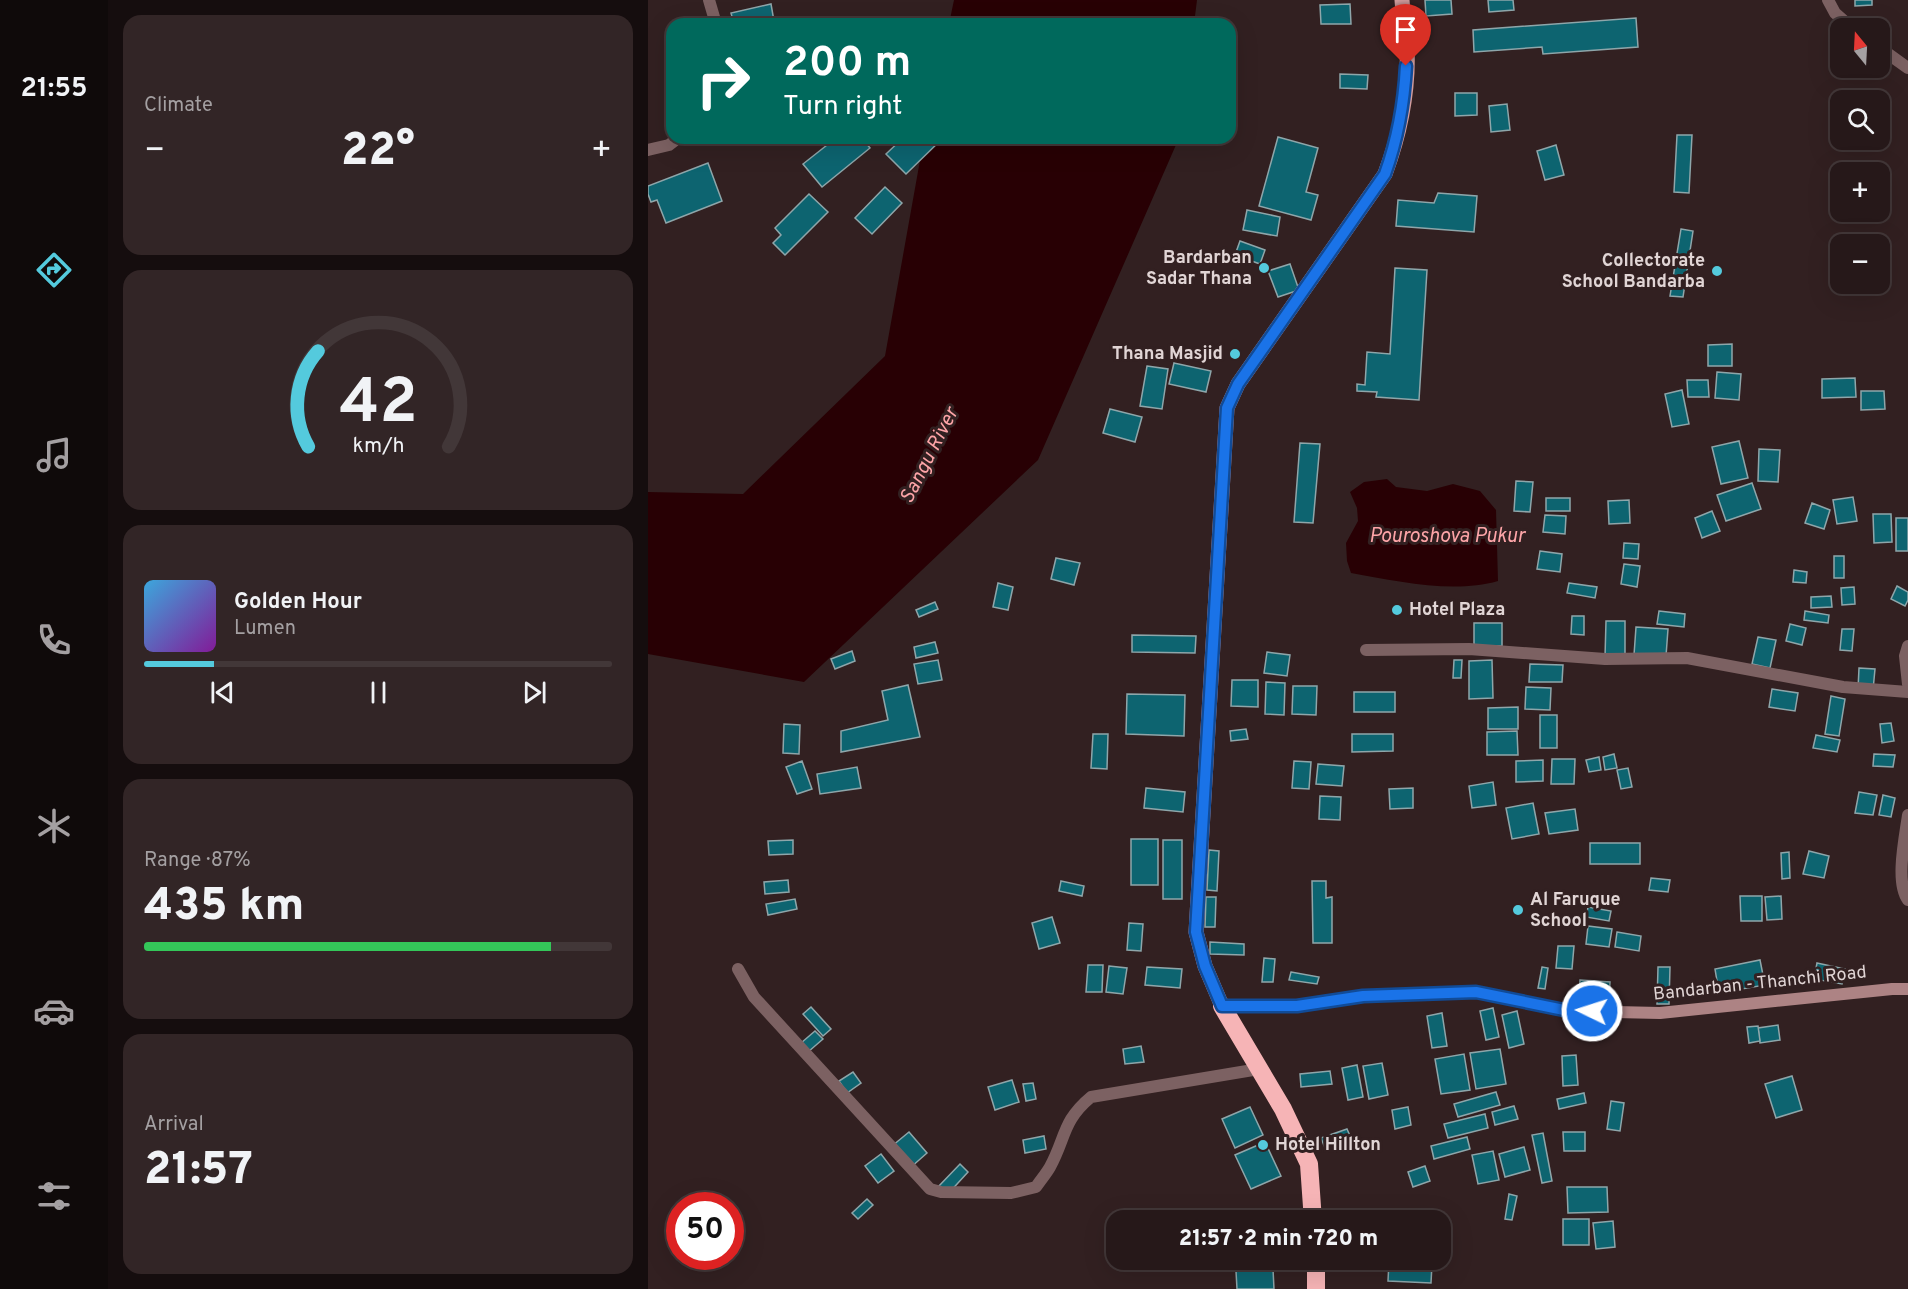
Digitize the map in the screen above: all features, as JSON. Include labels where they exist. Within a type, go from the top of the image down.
[{"type":"highway","points":[[1222,1006],[1283,1109],[1309,1164],[1312,1210]]},
{"type":"highway","points":[[1316,1270],[1316,1289]]},
{"type":"main road","points":[[1222,1006],[1205,966],[1196,932],[1227,408],[1238,384],[1385,174],[1395,148],[1404,104],[1407,47],[1401,0]]},
{"type":"main road","name":"Bandarban - Thanchi Road","points":[[1222,1006],[1297,1006],[1363,996],[1476,992],[1569,1011],[1660,1013],[1908,989]]},
{"type":"street","points":[[709,0],[714,18]]},
{"type":"street","points":[[1828,0],[1841,18]]},
{"type":"street","points":[[1890,55],[1908,68]]},
{"type":"street","points":[[648,150],[670,144]]},
{"type":"street","points":[[1908,646],[1905,657],[1908,684]]},
{"type":"street","points":[[1366,650],[1469,649],[1605,659],[1687,658],[1843,687],[1908,692]]},
{"type":"street","points":[[1908,815],[1902,873],[1903,894],[1908,900]]},
{"type":"street","points":[[738,969],[754,997],[930,1189],[941,1192],[1011,1193],[1036,1187],[1050,1167],[1069,1120],[1077,1108],[1091,1097],[1259,1069]]},
{"type":"water","points":[[954,0],[1197,0],[1195,18],[950,18]]},
{"type":"water","name":"Sangu River","points":[[923,144],[1176,144],[1038,460],[804,682],[648,654],[648,492],[743,494],[885,356]]},
{"type":"water","name":"Pouroshova Pukur","points":[[1387,479],[1396,487],[1427,491],[1453,484],[1480,491],[1496,510],[1498,581],[1481,585],[1424,585],[1351,573],[1347,561],[1346,543],[1358,521],[1357,508],[1350,492],[1364,482]]},
{"type":"building","points":[[1425,0],[1451,0],[1452,14],[1426,16]]},
{"type":"building","points":[[1488,0],[1513,0],[1514,10],[1489,12]]},
{"type":"building","points":[[1855,0],[1872,0],[1872,5],[1855,6]]},
{"type":"building","points":[[771,4],[773,18],[732,18],[731,13]]},
{"type":"building","points":[[1350,4],[1351,24],[1321,24],[1320,5]]},
{"type":"building","points":[[1636,18],[1638,47],[1543,54],[1542,47],[1474,52],[1473,30]]},
{"type":"building","points":[[1340,74],[1368,75],[1367,89],[1340,88]]},
{"type":"building","points":[[1455,93],[1477,93],[1477,115],[1455,116]]},
{"type":"building","points":[[1507,104],[1510,130],[1491,132],[1489,106]]},
{"type":"building","points":[[1677,135],[1692,135],[1689,193],[1674,192]]},
{"type":"building","points":[[1278,137],[1318,148],[1306,192],[1318,195],[1311,220],[1259,206]]},
{"type":"building","points":[[828,144],[867,144],[870,148],[822,187],[803,164]]},
{"type":"building","points":[[897,144],[937,144],[906,174],[886,154]]},
{"type":"building","points":[[1556,145],[1564,175],[1545,180],[1537,151]]},
{"type":"building","points":[[708,163],[722,201],[666,223],[657,200],[651,202],[648,186]]},
{"type":"building","points":[[885,187],[902,203],[872,234],[855,218]]},
{"type":"building","points":[[1438,193],[1477,196],[1474,232],[1396,226],[1398,200],[1434,203]]},
{"type":"building","points":[[809,194],[828,212],[785,255],[773,243],[781,235],[775,228]]},
{"type":"building","points":[[1247,210],[1280,217],[1277,236],[1243,230]]},
{"type":"building","points":[[1681,229],[1693,231],[1683,297],[1670,296]]},
{"type":"building","points":[[1240,241],[1265,250],[1260,264],[1235,255]]},
{"type":"building","points":[[1290,264],[1299,290],[1278,297],[1268,271]]},
{"type":"building","points":[[1395,268],[1427,270],[1419,400],[1376,397],[1377,392],[1357,391],[1357,384],[1365,385],[1367,352],[1390,354]]},
{"type":"building","points":[[1732,344],[1732,366],[1708,366],[1708,345]]},
{"type":"building","points":[[1174,363],[1211,371],[1206,392],[1169,384]]},
{"type":"building","points":[[1147,366],[1168,369],[1162,409],[1140,406]]},
{"type":"building","points":[[1717,372],[1741,374],[1739,400],[1715,398]]},
{"type":"building","points":[[1855,378],[1856,397],[1822,398],[1822,379]]},
{"type":"building","points":[[1687,380],[1708,380],[1709,397],[1688,397]]},
{"type":"building","points":[[1682,390],[1689,424],[1672,427],[1665,394]]},
{"type":"building","points":[[1861,391],[1884,391],[1885,409],[1861,410]]},
{"type":"building","points":[[1110,409],[1142,417],[1135,442],[1103,433]]},
{"type":"building","points":[[1739,441],[1748,478],[1721,484],[1712,447]]},
{"type":"building","points":[[1300,443],[1320,444],[1313,523],[1294,522]]},
{"type":"building","points":[[1759,449],[1780,450],[1778,482],[1758,481]]},
{"type":"building","points":[[1516,481],[1533,482],[1530,512],[1514,511]]},
{"type":"building","points":[[1752,483],[1761,509],[1726,521],[1717,495]]},
{"type":"building","points":[[1853,497],[1857,521],[1837,524],[1833,500]]},
{"type":"building","points":[[1546,498],[1570,498],[1570,511],[1546,511]]},
{"type":"building","points":[[1629,500],[1630,523],[1609,524],[1608,501]]},
{"type":"building","points":[[1812,503],[1830,510],[1824,529],[1805,523]]},
{"type":"building","points":[[1712,511],[1720,531],[1702,538],[1695,518]]},
{"type":"building","points":[[1873,514],[1891,514],[1892,542],[1874,543]]},
{"type":"building","points":[[1545,515],[1566,516],[1565,534],[1543,532]]},
{"type":"building","points":[[1896,518],[1908,518],[1908,551],[1896,551]]},
{"type":"building","points":[[1624,543],[1639,544],[1638,559],[1623,558]]},
{"type":"building","points":[[1540,551],[1562,554],[1560,572],[1537,569]]},
{"type":"building","points":[[1834,556],[1844,556],[1844,578],[1834,578]]},
{"type":"building","points":[[1056,558],[1080,563],[1074,585],[1051,579]]},
{"type":"building","points":[[1624,564],[1640,566],[1637,587],[1621,584]]},
{"type":"building","points":[[1794,570],[1807,572],[1806,583],[1793,582]]},
{"type":"building","points":[[998,583],[1013,587],[1008,610],[993,607]]},
{"type":"building","points":[[1569,583],[1597,587],[1595,598],[1567,593]]},
{"type":"building","points":[[1897,586],[1908,592],[1905,606],[1891,599]]},
{"type":"building","points":[[1854,587],[1855,604],[1842,605],[1841,588]]},
{"type":"building","points":[[1831,596],[1832,607],[1811,608],[1811,597]]},
{"type":"building","points":[[935,602],[938,609],[919,617],[916,610]]},
{"type":"building","points":[[1659,611],[1685,614],[1684,627],[1657,624]]},
{"type":"building","points":[[1805,611],[1829,615],[1828,623],[1804,620]]},
{"type":"building","points":[[1572,616],[1584,616],[1584,635],[1571,634]]},
{"type":"building","points":[[1606,621],[1625,621],[1625,658],[1605,657]]},
{"type":"building","points":[[1474,623],[1502,623],[1502,646],[1474,646]]},
{"type":"building","points":[[1790,624],[1806,628],[1802,645],[1786,641]]},
{"type":"building","points":[[1636,627],[1668,629],[1666,656],[1634,655]]},
{"type":"building","points":[[1842,629],[1854,629],[1852,651],[1840,650]]},
{"type":"building","points":[[1132,635],[1196,636],[1195,653],[1132,652]]},
{"type":"building","points":[[1758,637],[1776,640],[1770,668],[1752,664]]},
{"type":"building","points":[[935,642],[938,653],[916,658],[914,647]]},
{"type":"building","points":[[852,651],[855,661],[835,669],[831,659]]},
{"type":"building","points":[[1267,652],[1290,655],[1287,676],[1264,673]]},
{"type":"building","points":[[938,660],[942,680],[918,684],[914,664]]},
{"type":"building","points":[[1454,660],[1462,660],[1461,678],[1453,678]]},
{"type":"building","points":[[1492,660],[1493,698],[1469,699],[1469,661]]},
{"type":"building","points":[[1530,664],[1563,665],[1562,682],[1529,682]]},
{"type":"building","points":[[1859,668],[1875,669],[1873,690],[1858,689]]},
{"type":"building","points":[[1232,680],[1258,680],[1258,707],[1231,706]]},
{"type":"building","points":[[1266,682],[1285,683],[1284,715],[1265,714]]},
{"type":"building","points":[[908,685],[920,737],[841,752],[841,731],[888,720],[882,691]]},
{"type":"building","points":[[1293,686],[1317,686],[1316,715],[1292,714]]},
{"type":"building","points":[[1526,687],[1551,688],[1550,710],[1525,709]]},
{"type":"building","points":[[1772,689],[1798,693],[1795,711],[1769,707]]},
{"type":"building","points":[[1354,692],[1395,692],[1395,712],[1354,712]]},
{"type":"building","points":[[1127,694],[1185,695],[1184,736],[1126,734]]},
{"type":"building","points":[[1831,696],[1845,699],[1839,736],[1825,734]]},
{"type":"building","points":[[1518,707],[1518,729],[1488,729],[1488,708]]},
{"type":"building","points":[[1540,715],[1557,715],[1557,748],[1540,748]]},
{"type":"building","points":[[1891,723],[1894,741],[1882,743],[1880,724]]},
{"type":"building","points":[[784,724],[800,725],[799,754],[783,753]]},
{"type":"building","points":[[1246,729],[1248,739],[1231,741],[1230,731]]},
{"type":"building","points":[[1517,731],[1518,755],[1487,755],[1487,732]]},
{"type":"building","points":[[1093,734],[1108,734],[1107,769],[1091,768]]},
{"type":"building","points":[[1352,734],[1393,734],[1393,751],[1352,752]]},
{"type":"building","points":[[1816,735],[1840,740],[1837,752],[1813,748]]},
{"type":"building","points":[[1614,754],[1617,768],[1605,770],[1603,757]]},
{"type":"building","points":[[1874,754],[1895,755],[1893,767],[1873,766]]},
{"type":"building","points":[[1599,757],[1601,770],[1589,772],[1586,760]]},
{"type":"building","points":[[1552,759],[1575,759],[1574,784],[1551,784]]},
{"type":"building","points":[[1543,760],[1543,781],[1516,782],[1516,761]]},
{"type":"building","points":[[802,761],[812,789],[797,794],[786,767]]},
{"type":"building","points":[[1294,761],[1311,762],[1309,789],[1292,788]]},
{"type":"building","points":[[1318,764],[1344,766],[1342,786],[1316,784]]},
{"type":"building","points":[[857,767],[861,788],[820,794],[817,774]]},
{"type":"building","points":[[1628,768],[1632,787],[1621,789],[1617,770]]},
{"type":"building","points":[[1493,782],[1496,805],[1472,808],[1469,786]]},
{"type":"building","points":[[1146,788],[1185,792],[1183,812],[1144,808]]},
{"type":"building","points":[[1413,788],[1413,808],[1390,809],[1389,789]]},
{"type":"building","points":[[1859,792],[1877,795],[1873,815],[1855,813]]},
{"type":"building","points":[[1883,795],[1895,798],[1891,817],[1879,815]]},
{"type":"building","points":[[1320,796],[1341,797],[1340,820],[1319,819]]},
{"type":"building","points":[[1533,803],[1539,834],[1512,839],[1506,808]]},
{"type":"building","points":[[1575,809],[1578,830],[1549,834],[1545,813]]},
{"type":"building","points":[[1131,839],[1158,839],[1158,885],[1131,885]]},
{"type":"building","points":[[793,840],[793,854],[769,855],[768,841]]},
{"type":"building","points":[[1163,840],[1182,840],[1182,899],[1163,899]]},
{"type":"building","points":[[1590,843],[1640,843],[1640,864],[1590,864]]},
{"type":"building","points":[[1209,850],[1219,851],[1217,891],[1207,890]]},
{"type":"building","points":[[1809,851],[1829,856],[1824,878],[1803,874]]},
{"type":"building","points":[[1789,852],[1790,878],[1782,879],[1781,853]]},
{"type":"building","points":[[1651,878],[1670,880],[1668,892],[1649,890]]},
{"type":"building","points":[[788,880],[789,892],[765,894],[764,882]]},
{"type":"building","points":[[1061,881],[1084,886],[1082,896],[1059,891]]},
{"type":"building","points":[[1312,881],[1326,881],[1326,898],[1332,897],[1332,943],[1313,943]]},
{"type":"building","points":[[1740,896],[1762,896],[1762,921],[1741,921]]},
{"type":"building","points":[[1781,896],[1782,919],[1767,920],[1765,897]]},
{"type":"building","points":[[1206,897],[1216,897],[1215,927],[1205,927]]},
{"type":"building","points":[[795,899],[797,909],[768,915],[766,904]]},
{"type":"building","points":[[1588,907],[1611,911],[1609,921],[1586,917]]},
{"type":"building","points":[[1052,917],[1060,943],[1039,949],[1032,923]]},
{"type":"building","points":[[1129,923],[1143,924],[1141,951],[1127,950]]},
{"type":"building","points":[[1588,926],[1612,929],[1609,947],[1586,944]]},
{"type":"building","points":[[1617,932],[1641,936],[1639,951],[1615,947]]},
{"type":"building","points":[[1210,942],[1244,944],[1244,955],[1210,954]]},
{"type":"building","points":[[1558,946],[1574,946],[1572,969],[1556,968]]},
{"type":"building","points":[[1264,958],[1275,959],[1273,982],[1262,982]]},
{"type":"building","points":[[1760,960],[1765,985],[1719,993],[1715,969]]},
{"type":"building","points":[[1817,963],[1845,969],[1842,984],[1814,979]]},
{"type":"building","points":[[1088,965],[1103,965],[1102,992],[1086,992]]},
{"type":"building","points":[[1109,966],[1127,968],[1123,994],[1106,992]]},
{"type":"building","points":[[1147,967],[1182,969],[1180,988],[1145,985]]},
{"type":"building","points":[[1542,967],[1548,968],[1545,989],[1538,988]]},
{"type":"building","points":[[1658,967],[1670,967],[1669,1004],[1657,1004]]},
{"type":"building","points":[[1291,972],[1319,977],[1317,984],[1289,980]]},
{"type":"building","points":[[1580,980],[1610,982],[1609,1003],[1579,1001]]},
{"type":"building","points":[[811,1007],[831,1029],[823,1036],[803,1014]]},
{"type":"building","points":[[1493,1008],[1499,1037],[1486,1040],[1480,1011]]},
{"type":"building","points":[[1517,1011],[1524,1044],[1509,1048],[1502,1015]]},
{"type":"building","points":[[1442,1013],[1447,1046],[1432,1048],[1427,1016]]},
{"type":"building","points":[[1778,1025],[1780,1040],[1760,1043],[1758,1028]]},
{"type":"building","points":[[1758,1026],[1760,1041],[1749,1043],[1747,1027]]},
{"type":"building","points":[[815,1031],[823,1039],[808,1052],[801,1043]]},
{"type":"building","points":[[1141,1046],[1144,1062],[1125,1064],[1123,1049]]},
{"type":"building","points":[[1500,1049],[1506,1084],[1476,1089],[1470,1053]]},
{"type":"building","points":[[1464,1054],[1470,1090],[1441,1094],[1435,1059]]},
{"type":"building","points":[[1576,1055],[1578,1085],[1563,1086],[1562,1056]]},
{"type":"building","points":[[1382,1063],[1388,1095],[1369,1099],[1363,1066]]},
{"type":"building","points":[[1357,1065],[1363,1097],[1348,1100],[1342,1068]]},
{"type":"building","points":[[1330,1071],[1332,1084],[1301,1087],[1300,1074]]},
{"type":"building","points":[[853,1072],[861,1083],[847,1093],[839,1081]]},
{"type":"building","points":[[1792,1076],[1802,1110],[1776,1118],[1765,1084]]},
{"type":"building","points":[[1012,1080],[1019,1102],[995,1110],[988,1087]]},
{"type":"building","points":[[1033,1083],[1036,1099],[1026,1101],[1023,1084]]},
{"type":"building","points":[[1496,1092],[1500,1105],[1458,1117],[1454,1104]]},
{"type":"building","points":[[1584,1093],[1586,1103],[1559,1109],[1557,1099]]},
{"type":"building","points":[[1611,1101],[1624,1103],[1620,1131],[1607,1129]]},
{"type":"building","points":[[1514,1106],[1518,1119],[1495,1125],[1492,1112]]},
{"type":"building","points":[[1250,1107],[1263,1135],[1235,1148],[1222,1119]]},
{"type":"building","points":[[1408,1107],[1411,1125],[1395,1129],[1392,1110]]},
{"type":"building","points":[[1485,1114],[1488,1128],[1448,1138],[1444,1124]]},
{"type":"building","points":[[1347,1129],[1351,1138],[1325,1148],[1321,1138]]},
{"type":"building","points":[[909,1132],[927,1153],[910,1168],[892,1146]]},
{"type":"building","points":[[1563,1132],[1585,1132],[1585,1151],[1564,1151]]},
{"type":"building","points":[[1543,1133],[1552,1181],[1542,1183],[1532,1135]]},
{"type":"building","points":[[1044,1136],[1046,1149],[1025,1153],[1023,1140]]},
{"type":"building","points":[[1467,1137],[1470,1149],[1434,1159],[1431,1146]]},
{"type":"building","points":[[1265,1142],[1281,1176],[1251,1189],[1235,1155]]},
{"type":"building","points":[[1524,1147],[1530,1170],[1505,1177],[1499,1154]]},
{"type":"building","points":[[1493,1151],[1499,1180],[1478,1184],[1472,1155]]},
{"type":"building","points":[[881,1154],[894,1171],[878,1183],[865,1166]]},
{"type":"building","points":[[960,1164],[968,1172],[947,1195],[938,1187]]},
{"type":"building","points":[[1425,1166],[1430,1181],[1413,1187],[1408,1172]]},
{"type":"building","points":[[1567,1187],[1607,1187],[1608,1212],[1568,1213]]},
{"type":"building","points":[[1509,1194],[1517,1196],[1512,1220],[1505,1219]]},
{"type":"building","points":[[867,1199],[873,1205],[858,1219],[852,1213]]},
{"type":"building","points":[[1563,1219],[1589,1219],[1589,1245],[1563,1245]]},
{"type":"building","points":[[1613,1221],[1615,1247],[1596,1249],[1593,1223]]},
{"type":"building","points":[[1273,1270],[1274,1289],[1237,1289],[1236,1271]]},
{"type":"building","points":[[1389,1270],[1432,1270],[1431,1283],[1388,1281]]},
{"type":"place","name":"Bardarban Sadar Thana","points":[[1264,268]]},
{"type":"place","name":"Collectorate School Bandarba","points":[[1717,271]]},
{"type":"place","name":"Thana Masjid","points":[[1235,354]]},
{"type":"place","name":"Hotel Plaza","points":[[1397,610]]},
{"type":"place","name":"Al Faruque School","points":[[1518,910]]},
{"type":"place","name":"Hotel Hillton","points":[[1263,1145]]},
{"type":"route","points":[[1406,66],[1404,104],[1395,148],[1385,174],[1238,384],[1227,408],[1196,932],[1205,966],[1222,1006],[1297,1006],[1363,996],[1476,992],[1569,1011],[1592,1011]]}]
